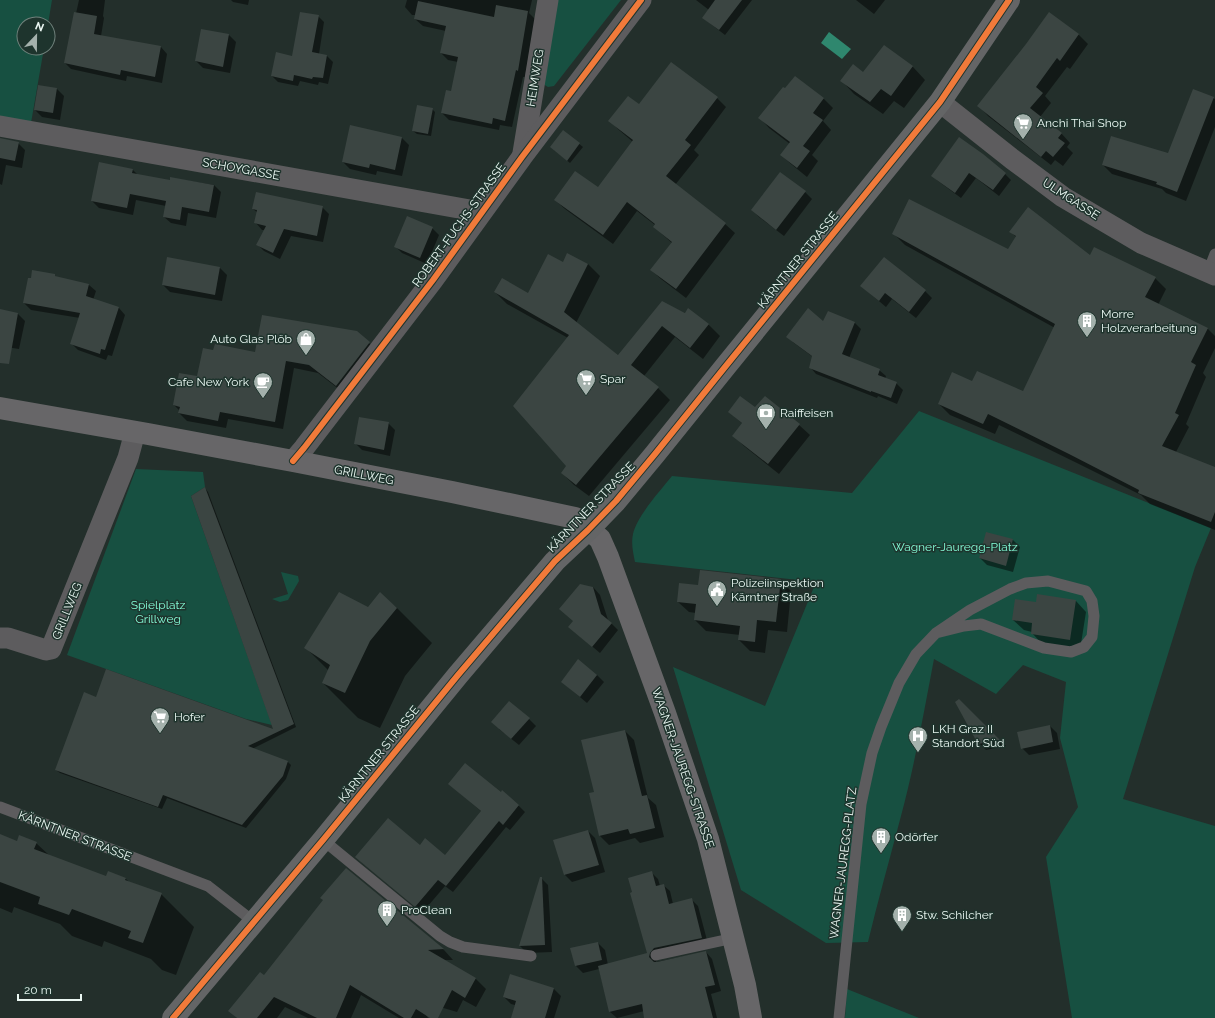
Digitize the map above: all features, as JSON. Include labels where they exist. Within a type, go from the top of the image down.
[{"type":"main road","name":"KÄRNTNER STRASSE","points":[[173,1018],[555,561],[616,501],[655,454],[940,102],[1009,0]]},
{"type":"main road","name":"GRILLWEG","points":[[0,408],[293,461],[452,492],[575,518],[588,530]]},
{"type":"main road","name":"WAGNER-JAUREGG-STRASSE","points":[[588,530],[600,539],[608,557],[662,705],[708,839],[734,938],[752,1018]]},
{"type":"street","name":"HEIMWEG","points":[[522,157],[548,0]]},
{"type":"street","name":"ROBERT-FUCHS-STRASSE","points":[[293,461],[428,286],[481,212],[641,0]]},
{"type":"street","name":"ULMGASSE","points":[[940,102],[1063,197],[1141,243],[1213,267]]},
{"type":"street","name":"SCHOYGASSE","points":[[0,126],[481,212]]},
{"type":"street","name":"GRILLWEG","points":[[0,638],[8,638],[46,650],[51,649],[125,464],[135,432]]},
{"type":"lane","name":"WAGNER-JAUREGG-PLATZ","points":[[839,1018],[861,804],[872,753],[881,727],[899,683],[916,654],[936,633],[970,610],[1010,589],[1026,583],[1048,581],[1086,591],[1092,601],[1094,616],[1092,637],[1084,647],[1071,652],[1044,648],[981,624],[964,626],[936,633]]},
{"type":"lane","name":"KÄRNTNER STRASSE","points":[[0,807],[208,886],[254,922]]},
{"type":"lane","points":[[323,840],[440,936],[450,942],[463,947],[531,956]]},
{"type":"lane","points":[[656,955],[734,938]]},
{"type":"green space","points":[[0,0],[52,0],[49,16],[16,16],[16,56],[43,56],[31,123],[0,117]]},
{"type":"green space","points":[[555,0],[621,0],[554,86],[548,87],[543,84]]},
{"type":"green space","name":"Wagner-Jauregg-Platz","points":[[919,411],[1211,528],[1195,567],[1123,799],[1215,826],[1215,1018],[1072,1018],[1046,857],[1078,807],[1060,738],[1066,682],[1023,665],[996,694],[934,659],[911,777],[868,942],[826,943],[741,890],[673,667],[765,706],[816,582],[635,562],[632,541],[635,527],[639,519],[672,476],[852,493]]},
{"type":"green space","name":"Spielplatz Grillweg","points":[[136,469],[203,472],[205,487],[191,496],[272,725],[246,719],[67,655]]},
{"type":"green space","points":[[281,572],[298,576],[299,581],[288,600],[280,602],[272,599],[288,594]]},
{"type":"green space","points":[[847,989],[919,1018],[845,1018]]},
{"type":"shaded area","points":[[829,32],[851,49],[842,59],[821,43]]},
{"type":"building","points":[[715,0],[742,0],[719,30],[702,18]]},
{"type":"building","points":[[418,1],[494,17],[496,5],[528,11],[518,71],[516,70],[505,121],[493,118],[492,124],[441,113],[446,90],[451,91],[458,57],[440,53],[446,26],[414,19]]},
{"type":"building","points":[[74,12],[97,16],[94,34],[161,46],[155,77],[121,70],[120,75],[64,63]]},
{"type":"building","points":[[300,12],[319,15],[312,52],[327,55],[323,78],[313,77],[312,79],[294,75],[293,81],[271,76],[276,52],[292,56]]},
{"type":"building","points":[[1049,12],[1079,34],[1060,61],[1057,58],[1036,87],[1043,93],[1030,108],[1062,133],[1058,138],[1065,143],[1053,157],[1046,151],[1041,157],[977,106]]},
{"type":"building","points":[[201,29],[229,34],[223,67],[195,61]]},
{"type":"building","points":[[884,45],[913,66],[891,96],[881,89],[870,102],[840,81],[853,64],[863,72]]},
{"type":"building","points":[[671,62],[718,97],[685,140],[691,145],[666,176],[726,223],[676,289],[650,270],[672,242],[653,227],[655,224],[627,202],[603,235],[554,200],[575,171],[598,187],[633,140],[608,121],[628,96],[639,104]]},
{"type":"building","points":[[795,76],[824,98],[813,113],[823,120],[803,146],[810,151],[797,168],[780,155],[790,142],[758,118],[783,87],[785,88]]},
{"type":"building","points":[[38,85],[57,88],[53,113],[34,110]]},
{"type":"building","points":[[1193,89],[1214,97],[1177,192],[1156,184],[1157,182],[1102,165],[1111,136],[1168,153]]},
{"type":"building","points":[[417,105],[433,108],[428,134],[412,131]]},
{"type":"building","points":[[350,125],[402,137],[395,170],[370,164],[369,168],[342,162]]},
{"type":"building","points":[[563,130],[580,143],[567,161],[550,147]]},
{"type":"building","points":[[959,137],[1006,173],[993,190],[969,173],[955,193],[931,176]]},
{"type":"building","points":[[0,138],[19,142],[15,161],[0,158]]},
{"type":"building","points":[[99,162],[133,169],[132,173],[170,180],[170,177],[214,185],[209,212],[182,207],[180,220],[163,217],[166,201],[130,194],[127,208],[91,201]]},
{"type":"building","points":[[780,172],[806,191],[776,230],[751,210]]},
{"type":"building","points":[[256,192],[323,206],[317,236],[284,229],[273,253],[256,245],[266,226],[254,223],[257,210],[252,209]]},
{"type":"building","points":[[909,199],[1008,249],[1016,236],[1009,232],[1028,207],[1090,255],[1094,247],[1156,277],[1145,297],[1208,328],[1191,362],[1196,365],[1175,413],[1179,415],[1162,446],[1215,467],[1215,512],[1211,522],[1138,493],[1139,490],[988,414],[983,424],[938,404],[952,372],[972,381],[977,371],[1023,391],[1055,324],[892,234]]},
{"type":"building","points":[[407,216],[433,227],[420,258],[394,247]]},
{"type":"building","name":"Spar","points":[[567,253],[588,264],[564,312],[618,355],[662,301],[685,313],[688,308],[709,324],[690,348],[662,326],[631,365],[659,387],[576,485],[561,473],[566,466],[513,406],[569,335],[494,292],[502,278],[528,293],[548,254],[563,262]]},
{"type":"building","points":[[167,257],[220,267],[215,295],[162,285]]},
{"type":"building","points":[[884,257],[926,290],[909,312],[885,293],[879,301],[860,286]]},
{"type":"building","points":[[32,270],[55,274],[55,276],[89,284],[86,296],[119,307],[105,350],[101,349],[100,354],[70,344],[80,313],[23,303],[28,278],[31,278]]},
{"type":"building","points":[[808,308],[823,321],[828,311],[855,322],[842,354],[880,369],[878,375],[897,382],[891,398],[871,392],[809,368],[812,356],[786,337]]},
{"type":"building","points":[[0,309],[18,313],[9,364],[0,363]]},
{"type":"building","points":[[262,315],[357,331],[370,342],[336,386],[309,365],[286,361],[275,422],[220,412],[218,421],[178,413],[180,407],[173,405],[179,373],[197,376],[203,348],[213,350],[215,344],[255,352]]},
{"type":"building","name":"Raiffeisen","points":[[740,396],[755,407],[765,396],[800,424],[768,464],[732,436],[742,423],[728,412]]},
{"type":"building","points":[[359,417],[389,422],[384,450],[354,444]]},
{"type":"building","name":"Hofer","points":[[205,487],[294,724],[248,746],[288,761],[283,776],[242,825],[163,795],[158,807],[55,770],[84,692],[96,697],[106,669],[273,729],[191,496]]},
{"type":"building","points":[[986,532],[1013,539],[1006,566],[979,558]]},
{"type":"building","points":[[700,570],[781,579],[776,622],[757,620],[755,642],[738,640],[740,626],[694,620],[696,604],[677,602],[679,583],[698,585]]},
{"type":"building","points":[[580,584],[593,587],[601,614],[612,623],[592,647],[568,627],[573,621],[559,609]]},
{"type":"building","points":[[339,592],[368,607],[380,592],[397,608],[370,641],[345,693],[322,683],[330,665],[304,648]]},
{"type":"building","points":[[1037,594],[1076,600],[1070,640],[1031,634],[1032,623],[1012,620],[1015,599],[1036,602]]},
{"type":"building","points":[[578,659],[597,675],[580,697],[561,682]]},
{"type":"building","points":[[959,699],[1000,740],[978,744],[955,702]]},
{"type":"building","points":[[509,701],[530,718],[511,739],[491,722]]},
{"type":"building","points":[[1050,725],[1053,742],[1021,749],[1017,732]]},
{"type":"building","points":[[625,730],[642,796],[647,795],[655,828],[630,834],[628,829],[599,836],[589,793],[594,792],[581,740]]},
{"type":"building","points":[[465,763],[501,792],[502,790],[519,805],[503,825],[499,821],[446,886],[438,880],[415,907],[355,857],[388,818],[420,845],[425,838],[445,855],[481,811],[448,784]]},
{"type":"building","points":[[588,830],[599,865],[564,875],[553,840]]},
{"type":"building","points":[[0,834],[17,841],[19,835],[37,842],[34,849],[106,876],[108,871],[126,878],[125,880],[162,893],[143,943],[128,938],[131,931],[72,909],[69,915],[38,904],[40,897],[0,882]]},
{"type":"building","points":[[346,868],[444,949],[428,950],[476,978],[465,998],[452,990],[438,1018],[430,1018],[416,1009],[411,1018],[404,1018],[350,985],[336,1018],[317,1018],[274,997],[257,1018],[237,1018],[228,1011],[260,972],[264,975],[323,900],[320,898]]},
{"type":"building","points":[[652,871],[656,886],[664,884],[669,904],[692,898],[702,938],[654,948],[649,957],[654,962],[657,962],[706,951],[715,985],[705,987],[713,1018],[644,1018],[642,1004],[609,1012],[598,966],[647,953],[630,893],[632,892],[628,878]]},
{"type":"building","points":[[540,877],[542,877],[545,945],[519,946]]},
{"type":"building","points":[[598,942],[602,960],[575,966],[570,948]]},
{"type":"building","points":[[510,974],[554,988],[545,1018],[511,1018],[516,1001],[503,997]]},
{"type":"cycle path","points":[[293,461],[433,280],[522,157],[641,0]]},
{"type":"cycle path","points":[[173,1018],[323,840],[458,675],[555,561],[616,501],[655,454],[940,102],[1009,0]]},
{"type":"place","name":"Anchi Thai Shop","points":[[1023,140]]},
{"type":"place","name":"Morre Holzverarbeitung","points":[[1087,338]]},
{"type":"place","name":"Auto Glas Plöb","points":[[306,356]]},
{"type":"place","name":"Spar","points":[[586,396]]},
{"type":"place","name":"Cafe New York","points":[[263,399]]},
{"type":"place","name":"Raiffeisen","points":[[766,430]]},
{"type":"place","name":"Polizeiinspektion Kärntner Straße","points":[[717,607]]},
{"type":"place","name":"Hofer","points":[[160,734]]},
{"type":"place","name":"LKH Graz II Standort Süd","points":[[918,753]]},
{"type":"place","name":"Odörfer","points":[[881,854]]},
{"type":"place","name":"ProClean","points":[[387,927]]},
{"type":"place","name":"Stw. Schilcher","points":[[902,932]]}]
